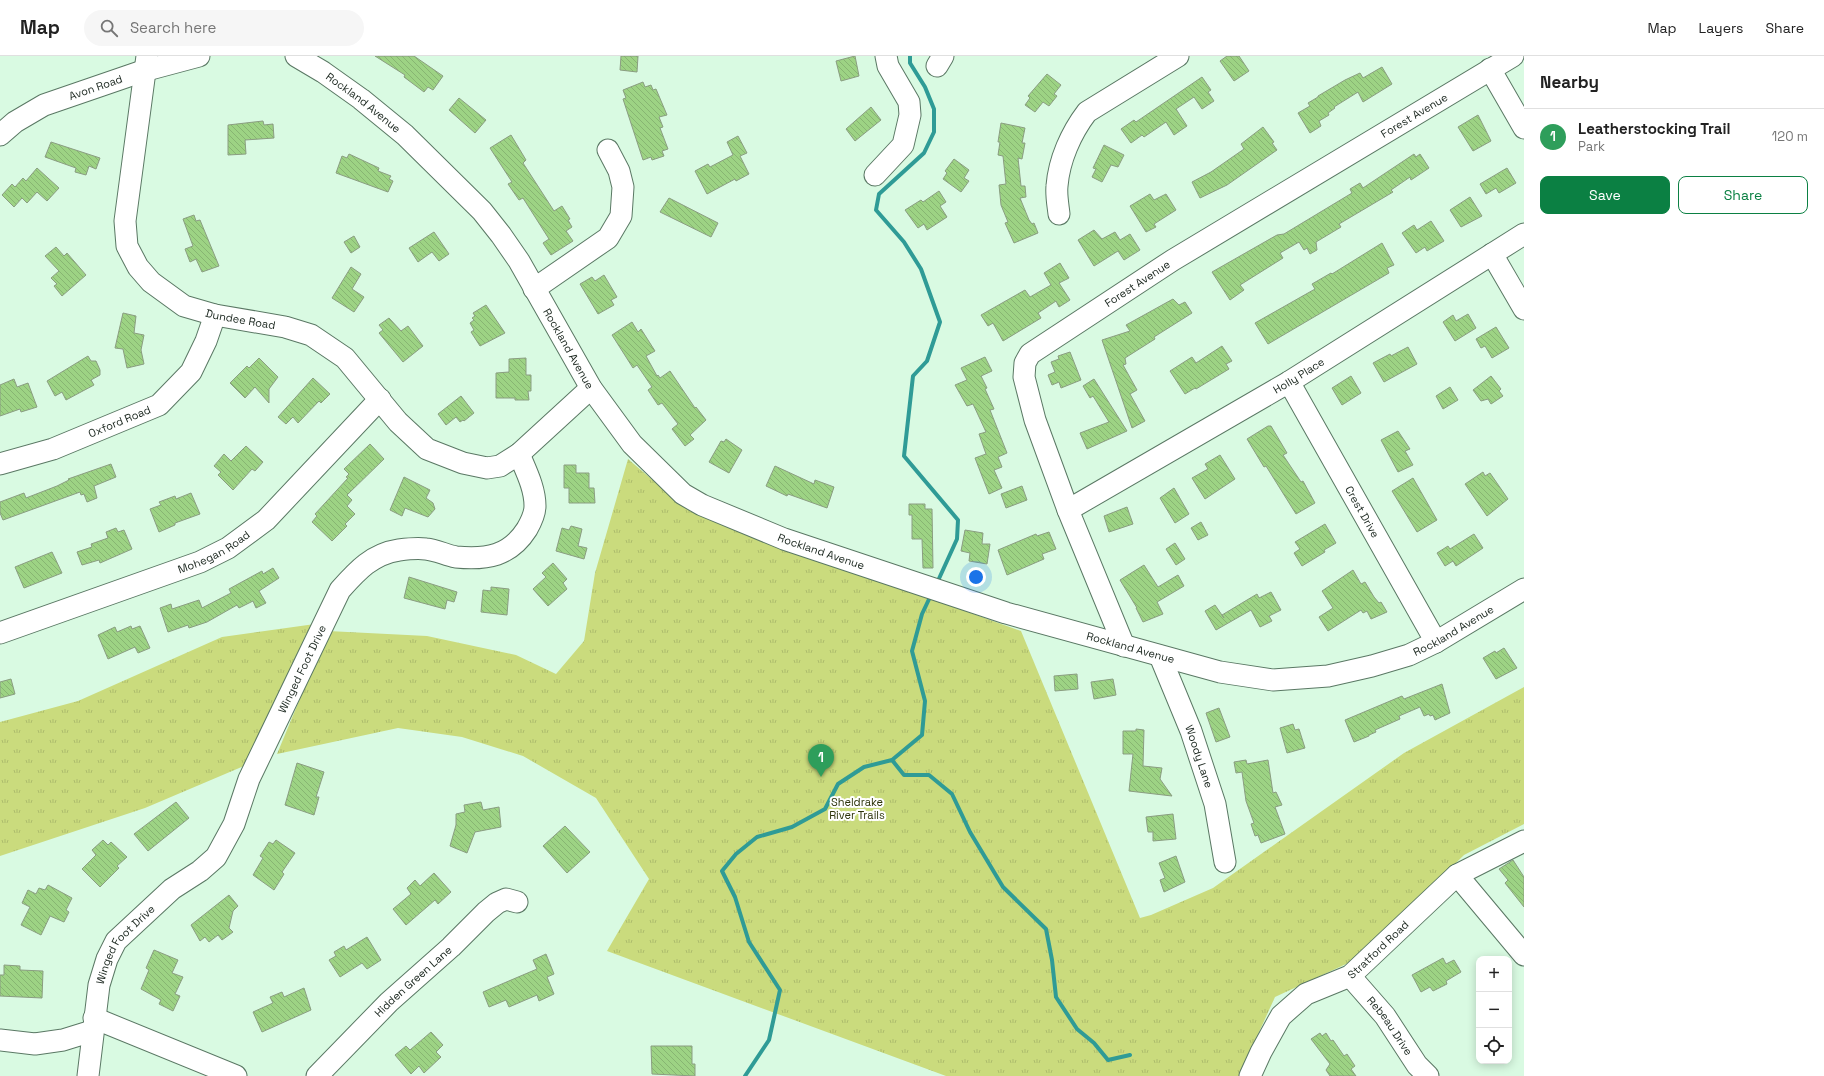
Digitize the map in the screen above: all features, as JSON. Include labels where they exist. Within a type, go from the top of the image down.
[{"type":"street","name":"Avon Road","points":[[0,135],[15,122],[44,105],[145,64],[199,56]]},
{"type":"street","name":"Rockland Avenue","points":[[296,56],[328,64],[361,99],[399,131],[448,176],[482,211],[502,235],[591,388],[632,444],[683,494],[702,505],[784,539],[1006,613],[1220,672],[1273,680],[1328,676],[1372,666],[1409,655],[1436,642],[1524,589]]},
{"type":"street","points":[[875,175],[903,145],[910,115],[909,102],[888,66],[886,56]]},
{"type":"street","points":[[1059,214],[1057,187],[1060,166],[1072,136],[1088,112],[1178,56]]},
{"type":"street","name":"Forest Avenue","points":[[1124,646],[1068,510],[1035,420],[1024,377],[1026,363],[1030,354],[1173,260],[1513,56]]},
{"type":"street","name":"Dundee Road","points":[[145,64],[124,221],[127,246],[138,268],[151,282],[184,306],[215,315],[285,327],[311,335],[345,358],[398,422],[427,449],[463,463],[487,468],[500,466],[519,454]]},
{"type":"street","points":[[1490,69],[1524,128]]},
{"type":"street","points":[[534,289],[608,238],[621,216],[623,187],[619,171],[608,150]]},
{"type":"street","name":"Holly Place","points":[[1068,510],[1289,382],[1524,234]]},
{"type":"street","points":[[1492,254],[1524,309]]},
{"type":"street","name":"Oxford Road","points":[[0,464],[53,449],[159,405],[191,372],[206,341],[215,315]]},
{"type":"street","name":"Crest Drive","points":[[1289,382],[1436,642]]},
{"type":"street","points":[[519,454],[591,388]]},
{"type":"street","name":"Mohegan Road","points":[[0,633],[200,562],[228,548],[266,520],[380,399]]},
{"type":"street","name":"Winged Foot Drive","points":[[88,1076],[93,1024],[99,985],[107,958],[116,941],[172,889],[200,871],[216,856],[234,824],[249,779],[340,590],[358,570],[373,558],[398,550],[427,549],[456,557],[494,556],[510,549],[521,537],[532,520],[535,508],[534,493],[519,454]]},
{"type":"street","name":"Woody Lane","points":[[1160,656],[1191,731],[1215,804],[1225,862]]},
{"type":"street","name":"Stratford Road","points":[[1251,1074],[1281,1016],[1306,994],[1350,976],[1457,875],[1524,841]]},
{"type":"street","points":[[1457,875],[1524,954]]},
{"type":"street","name":"Hidden Green Lane","points":[[317,1076],[384,1007],[451,947],[486,912],[497,903],[506,900],[517,902]]},
{"type":"street","name":"Rebeau Drive","points":[[1350,976],[1386,1016],[1417,1064],[1428,1076]]},
{"type":"street","points":[[0,1040],[35,1044],[64,1040],[93,1024],[236,1076]]},
{"type":"green space","name":"Sheldrake River Trails","points":[[628,459],[669,494],[720,523],[1021,631],[1140,918],[1151,915],[1213,888],[1404,753],[1524,687],[1524,824],[1464,855],[1359,958],[1275,997],[1239,1076],[946,1076],[607,951],[649,879],[596,798],[523,756],[462,737],[398,728],[277,754],[328,631],[427,636],[516,655],[556,674],[584,641],[595,573]]},
{"type":"green space","points":[[315,624],[251,763],[145,808],[0,856],[0,722],[78,701],[222,637]]},
{"type":"building","points":[[375,56],[414,56],[443,76],[433,90],[428,87],[424,92],[404,77],[405,75]]},
{"type":"building","points":[[621,56],[638,56],[637,72],[620,70]]},
{"type":"building","points":[[855,56],[859,76],[841,81],[836,61]]},
{"type":"building","points":[[1227,56],[1239,56],[1249,71],[1234,81],[1220,61]]},
{"type":"building","points":[[1382,67],[1392,84],[1363,102],[1358,92],[1334,107],[1335,108],[1328,113],[1329,115],[1319,121],[1321,126],[1310,133],[1298,113],[1310,106],[1308,103],[1345,80],[1360,73],[1363,78]]},
{"type":"building","points":[[1047,74],[1061,85],[1054,94],[1057,96],[1049,106],[1043,102],[1035,112],[1025,105],[1030,98],[1028,96]]},
{"type":"building","points":[[1202,77],[1211,90],[1208,92],[1214,101],[1202,109],[1194,97],[1176,109],[1187,126],[1174,135],[1166,122],[1144,137],[1142,135],[1131,143],[1121,129],[1134,120],[1136,122]]},
{"type":"building","points":[[643,82],[645,87],[651,85],[653,90],[656,89],[667,115],[659,117],[663,127],[660,128],[668,149],[662,151],[664,156],[652,160],[651,157],[643,160],[623,99],[626,98],[623,90]]},
{"type":"building","points":[[459,98],[486,120],[475,133],[449,110]]},
{"type":"building","points":[[871,107],[881,120],[855,141],[846,129]]},
{"type":"building","points":[[1478,115],[1491,141],[1473,151],[1458,127]]},
{"type":"building","points":[[263,121],[264,125],[273,124],[274,138],[245,140],[246,154],[228,155],[228,125]]},
{"type":"building","points":[[1001,123],[1025,128],[1022,143],[1025,143],[1022,159],[1018,158],[1021,186],[1025,186],[1026,197],[1020,198],[1029,220],[1032,224],[1034,223],[1038,233],[1014,243],[1005,223],[1008,222],[1001,205],[999,185],[1006,184],[1003,156],[998,155],[1000,142],[998,142]]},
{"type":"building","points":[[1263,127],[1274,142],[1272,143],[1277,150],[1227,185],[1200,198],[1192,182],[1211,172],[1244,149],[1241,144]]},
{"type":"building","points":[[511,135],[526,160],[523,163],[554,211],[562,206],[570,219],[568,220],[572,227],[566,231],[573,241],[551,255],[543,243],[549,239],[523,198],[519,200],[508,184],[512,182],[490,148]]},
{"type":"building","points":[[738,136],[747,153],[740,156],[749,174],[736,181],[735,179],[707,194],[695,171],[708,164],[710,167],[733,155],[727,142]]},
{"type":"building","points":[[51,142],[100,158],[96,169],[89,166],[86,175],[75,172],[76,168],[45,157]]},
{"type":"building","points":[[1104,145],[1124,155],[1118,167],[1111,165],[1102,182],[1092,177],[1096,169],[1093,168]]},
{"type":"building","points":[[349,154],[379,168],[378,171],[391,176],[389,179],[393,181],[388,192],[336,173],[342,156],[347,158]]},
{"type":"building","points":[[1414,154],[1416,157],[1420,154],[1429,168],[1411,180],[1410,177],[1391,190],[1393,192],[1339,224],[1341,227],[1316,242],[1317,250],[1310,254],[1307,248],[1304,250],[1299,242],[1280,253],[1283,258],[1240,285],[1244,290],[1230,300],[1212,272],[1277,235],[1284,234],[1352,193],[1350,189],[1360,183],[1363,188]]},
{"type":"building","points":[[954,159],[969,170],[964,178],[969,181],[961,192],[943,179],[947,173],[945,171]]},
{"type":"building","points":[[37,168],[59,188],[47,201],[37,192],[27,203],[22,198],[14,207],[2,195],[12,184],[15,187],[23,178],[26,181]]},
{"type":"building","points":[[1507,168],[1516,183],[1499,193],[1496,188],[1486,194],[1480,184]]},
{"type":"building","points":[[939,191],[946,202],[940,206],[947,217],[927,230],[924,224],[918,228],[905,210],[921,200],[923,202]]},
{"type":"building","points":[[1150,194],[1154,200],[1166,194],[1176,210],[1154,224],[1156,227],[1146,232],[1130,206]]},
{"type":"building","points":[[1470,197],[1482,216],[1461,227],[1450,210]]},
{"type":"building","points":[[669,198],[718,223],[711,237],[660,212]]},
{"type":"building","points":[[194,215],[196,221],[200,220],[219,266],[202,272],[196,259],[190,262],[185,249],[193,246],[183,219]]},
{"type":"building","points":[[1431,221],[1444,241],[1427,251],[1425,247],[1416,253],[1402,233],[1414,225],[1417,230]]},
{"type":"building","points":[[1094,230],[1102,239],[1115,232],[1120,240],[1130,234],[1140,250],[1124,260],[1118,251],[1094,266],[1078,240]]},
{"type":"building","points":[[434,232],[449,254],[439,261],[432,252],[418,262],[409,248]]},
{"type":"building","points":[[354,236],[360,247],[351,253],[344,242]]},
{"type":"building","points":[[1382,243],[1394,265],[1387,268],[1389,273],[1268,344],[1255,323],[1315,289],[1312,284],[1331,273],[1332,274]]},
{"type":"building","points":[[56,247],[64,256],[67,253],[86,275],[62,296],[54,286],[57,284],[51,278],[59,271],[45,256]]},
{"type":"building","points":[[1060,263],[1069,278],[1059,283],[1070,300],[1059,307],[1056,301],[1038,313],[1041,318],[1003,341],[993,323],[988,326],[981,315],[1025,290],[1030,297],[1051,285],[1044,273]]},
{"type":"building","points":[[351,267],[361,274],[352,289],[364,297],[354,312],[332,298]]},
{"type":"building","points":[[604,275],[617,297],[611,300],[614,305],[598,314],[580,284],[592,277],[595,281]]},
{"type":"building","points":[[1173,299],[1179,305],[1185,302],[1192,313],[1154,337],[1155,339],[1125,358],[1126,364],[1123,365],[1137,390],[1130,394],[1145,421],[1132,428],[1102,340],[1130,331],[1126,325]]},
{"type":"building","points":[[486,305],[505,333],[480,346],[471,332],[474,330],[470,323],[474,320],[472,318],[475,316],[473,313]]},
{"type":"building","points":[[123,313],[136,316],[134,333],[144,335],[141,350],[144,364],[127,368],[123,349],[115,348]]},
{"type":"building","points":[[1468,314],[1476,328],[1455,341],[1443,322],[1453,315],[1456,321]]},
{"type":"building","points":[[389,318],[401,331],[408,326],[423,346],[403,362],[379,333],[383,330],[379,325]]},
{"type":"building","points":[[632,322],[638,332],[641,329],[655,351],[646,356],[657,376],[658,375],[660,378],[670,371],[695,408],[696,407],[706,420],[690,435],[694,439],[685,446],[672,429],[678,424],[662,403],[658,405],[648,390],[652,387],[637,365],[633,368],[612,335]]},
{"type":"building","points":[[1496,327],[1509,348],[1492,358],[1485,346],[1481,348],[1476,339]]},
{"type":"building","points":[[1222,346],[1232,361],[1226,364],[1229,369],[1185,394],[1170,371],[1192,357],[1196,363]]},
{"type":"building","points":[[1408,347],[1417,364],[1384,382],[1373,363]]},
{"type":"building","points":[[1070,352],[1081,380],[1061,388],[1059,382],[1052,385],[1048,375],[1055,372],[1051,362],[1059,359],[1058,356]]},
{"type":"building","points":[[88,356],[91,361],[96,361],[100,370],[100,375],[91,380],[94,385],[66,400],[62,392],[55,396],[47,381]]},
{"type":"building","points":[[985,357],[992,371],[981,376],[994,409],[990,410],[1007,453],[998,457],[1002,467],[994,470],[1002,488],[989,494],[975,458],[986,454],[979,434],[986,432],[973,404],[967,406],[955,385],[967,380],[961,368]]},
{"type":"building","points":[[259,358],[278,377],[269,389],[269,403],[255,387],[245,398],[230,383],[247,366],[249,368]]},
{"type":"building","points":[[526,358],[526,375],[531,375],[531,391],[528,391],[529,400],[496,398],[496,373],[509,372],[509,359]]},
{"type":"building","points":[[1351,376],[1361,393],[1342,405],[1332,388]]},
{"type":"building","points":[[1491,376],[1501,389],[1499,391],[1503,396],[1491,404],[1488,399],[1481,401],[1473,390]]},
{"type":"building","points":[[313,378],[330,394],[321,403],[319,401],[298,423],[293,417],[286,424],[278,417]]},
{"type":"building","points":[[14,379],[17,387],[28,383],[37,407],[21,412],[20,409],[0,416],[0,385]]},
{"type":"building","points":[[1094,379],[1127,431],[1087,449],[1080,433],[1109,422],[1093,396],[1090,398],[1083,386]]},
{"type":"building","points":[[1450,387],[1458,400],[1443,409],[1436,396]]},
{"type":"building","points":[[461,396],[474,413],[464,421],[463,420],[460,422],[456,417],[446,425],[438,414]]},
{"type":"building","points":[[1268,426],[1271,426],[1287,453],[1283,455],[1301,482],[1303,481],[1315,503],[1296,514],[1247,439]]},
{"type":"building","points":[[1398,431],[1410,449],[1405,451],[1413,465],[1398,472],[1381,440]]},
{"type":"building","points":[[726,439],[742,450],[729,473],[709,462],[721,441],[724,442]]},
{"type":"building","points":[[370,444],[384,459],[347,495],[352,500],[347,506],[355,514],[345,524],[347,526],[332,541],[312,522],[317,516],[315,514],[348,478],[346,477],[349,474],[344,469]]},
{"type":"building","points":[[246,446],[263,462],[255,471],[252,469],[233,490],[218,475],[221,472],[214,466],[224,454],[231,461]]},
{"type":"building","points":[[1220,455],[1235,479],[1205,499],[1192,478],[1208,469],[1205,464]]},
{"type":"building","points":[[111,464],[116,477],[94,486],[97,498],[87,502],[84,494],[81,495],[80,492],[3,520],[0,513],[0,502],[24,493],[26,498],[57,486],[69,480],[68,479]]},
{"type":"building","points":[[564,465],[576,465],[576,473],[589,473],[589,488],[594,488],[595,503],[569,503],[569,488],[564,488]]},
{"type":"building","points":[[775,466],[814,484],[815,480],[834,487],[827,508],[788,494],[787,496],[766,486]]},
{"type":"building","points":[[1483,472],[1485,476],[1490,473],[1508,499],[1487,516],[1465,484]]},
{"type":"building","points":[[404,477],[430,490],[426,498],[433,503],[435,509],[428,517],[405,508],[402,516],[390,510]]},
{"type":"building","points":[[1413,478],[1437,520],[1417,532],[1392,491]]},
{"type":"building","points":[[1022,486],[1027,500],[1006,508],[1001,494]]},
{"type":"building","points":[[1174,488],[1189,514],[1175,523],[1160,498]]},
{"type":"building","points":[[191,493],[200,514],[175,523],[175,525],[159,532],[150,509],[161,505],[159,502],[175,496],[176,499]]},
{"type":"building","points":[[909,504],[925,504],[925,509],[932,509],[933,568],[923,568],[922,539],[912,539],[912,515],[909,515]]},
{"type":"building","points":[[1127,507],[1133,524],[1109,532],[1104,516]]},
{"type":"building","points":[[1201,522],[1208,535],[1198,540],[1191,528]]},
{"type":"building","points":[[1325,524],[1336,543],[1324,550],[1325,552],[1302,566],[1294,553],[1300,549],[1295,542]]},
{"type":"building","points":[[571,526],[582,529],[578,546],[587,548],[584,559],[556,551],[562,528],[569,530]]},
{"type":"building","points":[[116,528],[118,532],[124,530],[132,549],[100,563],[99,560],[82,565],[77,552],[92,547],[91,544],[108,538],[106,532]]},
{"type":"building","points":[[965,530],[983,533],[982,544],[990,544],[987,564],[969,561],[970,553],[961,551]]},
{"type":"building","points":[[1049,532],[1056,549],[1042,554],[1044,559],[1007,575],[998,550],[1036,534],[1037,536]]},
{"type":"building","points":[[1474,534],[1483,548],[1456,566],[1453,561],[1445,566],[1437,553],[1448,546],[1450,549]]},
{"type":"building","points":[[1175,543],[1185,559],[1176,565],[1166,549]]},
{"type":"building","points":[[52,552],[62,573],[24,588],[15,567]]},
{"type":"building","points":[[553,563],[567,579],[563,583],[567,589],[548,606],[533,589],[546,577],[542,573]]},
{"type":"building","points":[[1144,565],[1158,587],[1178,575],[1184,586],[1157,602],[1163,614],[1143,622],[1137,608],[1120,580]]},
{"type":"building","points":[[273,568],[279,578],[259,591],[266,603],[256,608],[253,601],[239,608],[237,605],[207,622],[189,628],[188,625],[168,632],[160,608],[171,604],[172,609],[199,600],[202,608],[231,593],[229,589],[262,571],[263,574]]},
{"type":"building","points":[[1353,570],[1361,584],[1365,582],[1374,597],[1379,603],[1381,602],[1387,612],[1371,619],[1367,611],[1363,613],[1361,610],[1328,631],[1319,617],[1333,608],[1322,591]]},
{"type":"building","points":[[409,577],[457,592],[454,602],[447,600],[445,609],[404,598]]},
{"type":"building","points":[[491,587],[509,589],[507,615],[481,612],[483,590],[491,591]]},
{"type":"building","points":[[1271,592],[1281,610],[1269,616],[1272,621],[1260,627],[1251,610],[1216,630],[1205,611],[1215,605],[1224,618],[1222,615],[1257,594],[1259,598]]},
{"type":"building","points":[[131,626],[132,629],[140,626],[150,648],[138,653],[135,647],[108,659],[98,635],[115,627],[117,632]]},
{"type":"building","points":[[1504,648],[1517,668],[1496,679],[1483,658]]},
{"type":"building","points":[[1077,674],[1078,689],[1055,691],[1054,676]]},
{"type":"building","points":[[11,679],[15,694],[0,698],[0,682]]},
{"type":"building","points":[[1113,679],[1116,695],[1094,699],[1091,682]]},
{"type":"building","points":[[1442,684],[1450,713],[1435,720],[1433,715],[1430,716],[1429,714],[1424,716],[1420,707],[1399,716],[1400,719],[1375,730],[1376,732],[1369,736],[1354,742],[1345,720],[1402,696],[1404,699]]},
{"type":"building","points":[[1219,708],[1230,737],[1216,742],[1206,713]]},
{"type":"building","points":[[1293,724],[1295,730],[1299,729],[1305,748],[1287,753],[1280,728]]},
{"type":"building","points":[[1136,729],[1144,730],[1143,766],[1162,768],[1160,779],[1172,796],[1129,791],[1133,754],[1123,754],[1123,731],[1136,731]]},
{"type":"building","points":[[1246,760],[1247,764],[1268,760],[1273,793],[1276,792],[1282,805],[1275,807],[1285,834],[1261,843],[1258,835],[1255,836],[1251,824],[1254,823],[1246,801],[1242,772],[1236,773],[1234,762]]},
{"type":"building","points":[[297,763],[324,772],[316,797],[319,797],[314,815],[285,805]]},
{"type":"building","points":[[176,802],[189,818],[148,851],[134,834]]},
{"type":"building","points":[[481,802],[483,810],[499,807],[501,827],[475,832],[467,853],[450,846],[456,825],[456,814],[465,812],[464,805]]},
{"type":"building","points":[[1173,814],[1176,839],[1153,841],[1153,832],[1148,832],[1146,817]]},
{"type":"building","points":[[565,826],[590,852],[567,873],[543,846]]},
{"type":"building","points":[[103,840],[108,845],[111,842],[127,857],[117,866],[119,868],[100,887],[82,869],[96,855],[92,850]]},
{"type":"building","points":[[276,840],[295,853],[282,872],[284,874],[274,890],[253,875],[263,858],[260,856],[269,842],[273,844]]},
{"type":"building","points":[[1176,856],[1185,882],[1164,892],[1160,880],[1165,878],[1159,863]]},
{"type":"building","points":[[1513,860],[1524,877],[1524,907],[1505,883],[1508,880],[1499,869]]},
{"type":"building","points":[[434,873],[451,892],[438,904],[435,900],[406,925],[393,909],[411,894],[407,888],[415,880],[420,886]]},
{"type":"building","points":[[48,885],[72,898],[66,910],[69,912],[64,922],[50,916],[41,935],[21,925],[30,907],[22,903],[28,890],[36,894],[39,888],[45,890]]},
{"type":"building","points":[[229,895],[238,906],[233,911],[229,928],[233,932],[222,940],[218,935],[209,942],[205,937],[200,941],[191,925]]},
{"type":"building","points":[[367,937],[381,960],[367,969],[362,963],[340,977],[329,960],[336,956],[334,952],[344,946],[346,950]]},
{"type":"building","points":[[154,950],[178,960],[172,973],[183,977],[175,994],[180,996],[173,1011],[159,1004],[161,1000],[141,989],[149,970],[146,968]]},
{"type":"building","points":[[546,954],[554,974],[547,977],[554,994],[539,1001],[537,995],[509,1007],[506,1000],[489,1007],[483,992],[537,969],[533,960]]},
{"type":"building","points":[[1443,958],[1446,964],[1454,960],[1461,972],[1446,981],[1447,984],[1433,991],[1430,987],[1421,992],[1412,975]]},
{"type":"building","points":[[4,965],[20,966],[20,970],[43,971],[42,998],[0,996],[0,975],[4,975]]},
{"type":"building","points":[[304,988],[311,1010],[262,1032],[253,1012],[273,1003],[270,997],[282,992],[284,997]]},
{"type":"building","points":[[431,1032],[443,1045],[436,1052],[441,1057],[424,1073],[419,1066],[411,1074],[395,1055],[406,1046],[410,1050]]},
{"type":"building","points":[[1320,1033],[1322,1036],[1326,1033],[1344,1056],[1347,1054],[1355,1066],[1351,1069],[1356,1076],[1330,1076],[1326,1070],[1330,1064],[1311,1039]]},
{"type":"building","points":[[651,1046],[692,1046],[692,1064],[695,1064],[695,1076],[652,1074]]},
{"type":"waterway","points":[[910,56],[910,63],[925,87],[934,109],[934,132],[924,153],[879,194],[876,210],[904,242],[921,269],[940,322],[927,361],[913,376],[904,456],[958,520],[957,539],[937,583]]},
{"type":"waterway","points":[[745,1076],[769,1040],[780,990],[749,942],[735,897],[722,871],[736,854],[757,837],[792,827],[825,809],[838,784],[864,767],[892,760],[922,735],[925,701],[912,651],[922,614],[931,595]]},
{"type":"waterway","points":[[892,760],[904,775],[929,775],[952,794],[970,832],[1003,887],[1046,929],[1052,960],[1056,997],[1077,1029],[1094,1043],[1108,1060],[1130,1055]]},
{"type":"place","name":"Leatherstocking Trail","points":[[821,777]]}]
